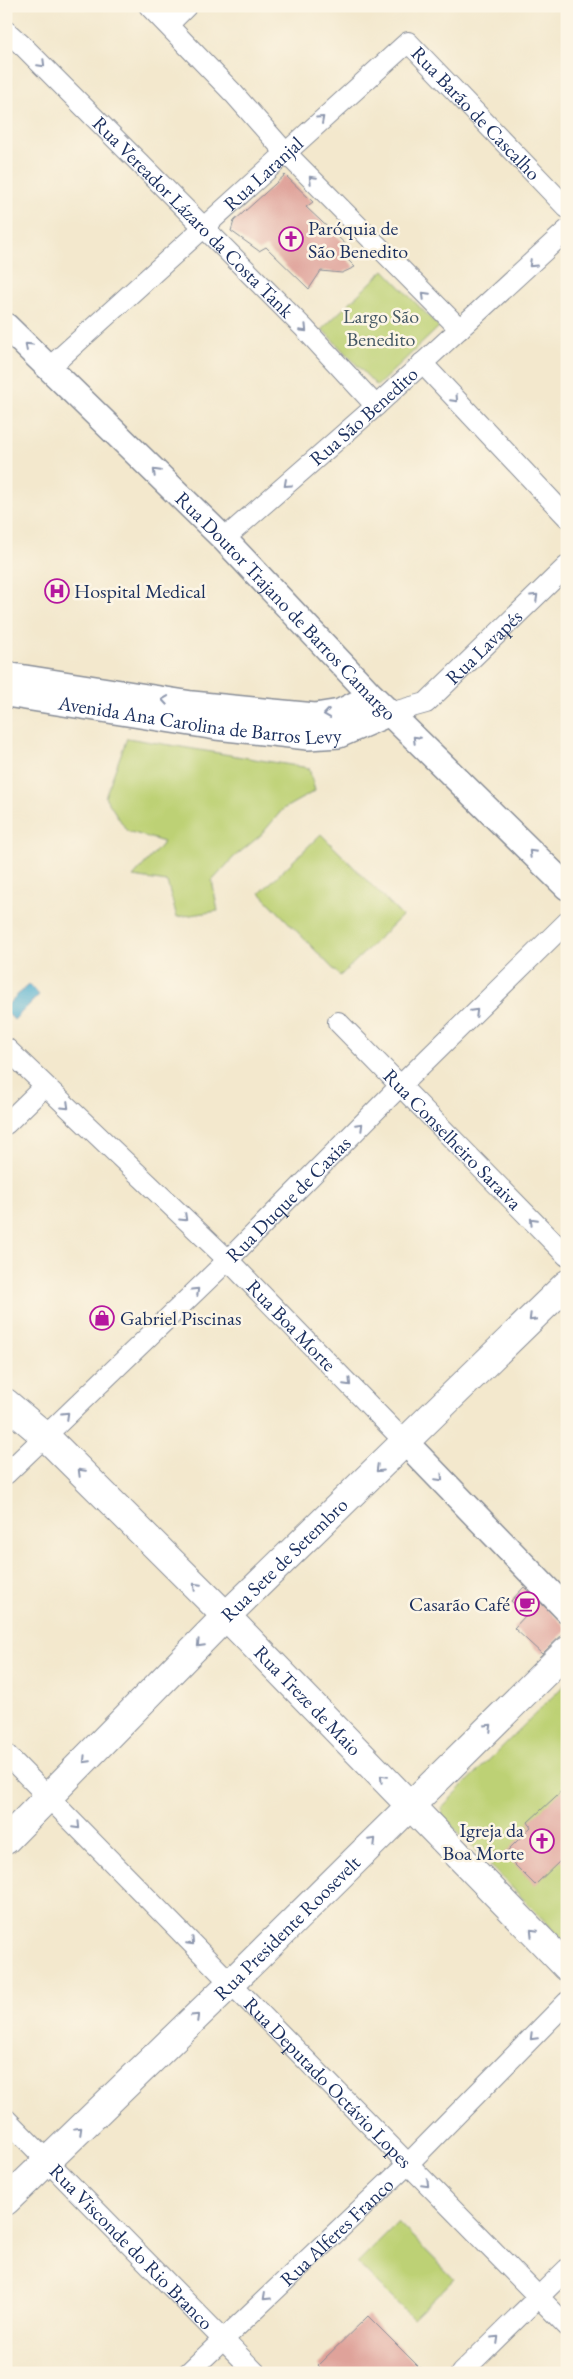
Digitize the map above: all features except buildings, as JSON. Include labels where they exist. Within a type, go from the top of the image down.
[{"type":"main road","name":"Rua Sete de Setembro","points":[[6,1840],[226,1616],[406,1443],[567,1284]]},
{"type":"main road","name":"Rua Treze de Maio","points":[[6,1403],[45,1436],[226,1616],[567,1967]]},
{"type":"main road","name":"Rua Presidente Roosevelt","points":[[6,2201],[231,1983],[409,1805],[567,1651]]},
{"type":"street","points":[[149,6],[285,152],[460,329]]},
{"type":"street","points":[[168,25],[187,6]]},
{"type":"street","name":"Rua Vereador Lázaro da Costa Tank","points":[[6,31],[304,328],[376,406]]},
{"type":"street","name":"Rua Laranjal","points":[[50,367],[408,42]]},
{"type":"street","name":"Rua Barão de Cascalho","points":[[408,42],[567,208]]},
{"type":"street","name":"Rua São Benedito","points":[[224,540],[376,406],[567,230]]},
{"type":"street","name":"Rua Doutor Trajano de Barros Camargo","points":[[6,326],[50,367],[224,540],[372,696],[567,887]]},
{"type":"street","points":[[422,363],[567,517]]},
{"type":"street","name":"Rua Lavapés","points":[[390,713],[426,703],[567,566]]},
{"type":"street","name":"Avenida Ana Carolina de Barros Levy","points":[[6,675],[192,704],[315,716],[340,712],[372,696]]},
{"type":"street","name":"Avenida Ana Carolina de Barros Levy","points":[[6,694],[216,727],[308,737],[339,735],[390,713]]},
{"type":"street","name":"Rua Duque de Caxias","points":[[6,1474],[228,1260],[401,1085],[567,922]]},
{"type":"street","name":"Rua Conselheiro Saraiva","points":[[338,1022],[567,1256]]},
{"type":"street","name":"Rua Boa Morte","points":[[6,1048],[228,1260],[567,1610]]},
{"type":"street","points":[[6,1124],[45,1086]]},
{"type":"street","name":"Rua Deputado Octávio Lopes","points":[[6,1754],[50,1797],[406,2165],[567,2326]]},
{"type":"street","name":"Rua Alferes Franco","points":[[188,2373],[406,2165],[567,2002]]},
{"type":"street","name":"Rua Visconde do Rio Branco","points":[[6,2119],[256,2373]]},
{"type":"street","points":[[461,2373],[567,2269]]},
{"type":"green space","name":"Largo São Benedito","points":[[384,270],[439,327],[377,386],[322,329]]},
{"type":"green space","points":[[127,738],[309,768],[315,791],[283,809],[261,835],[234,857],[212,881],[218,911],[177,917],[167,882],[133,877],[164,842],[127,831],[105,797]]},
{"type":"green space","points":[[321,834],[402,916],[340,976],[260,893]]},
{"type":"green space","points":[[567,1682],[567,1944],[443,1817],[441,1808]]},
{"type":"green space","points":[[398,2222],[454,2279],[413,2319],[357,2263]]},
{"type":"water","points":[[29,984],[39,995],[14,1020],[6,1011],[6,1006]]},
{"type":"place","name":"Paróquia de São Benedito","points":[[291,239]]},
{"type":"place","name":"Hospital Medical","points":[[57,591]]},
{"type":"place","name":"Gabriel Piscinas","points":[[102,1318]]},
{"type":"place","name":"Casarão Café","points":[[527,1604]]},
{"type":"place","name":"Igreja da Boa Morte","points":[[542,1841]]}]
